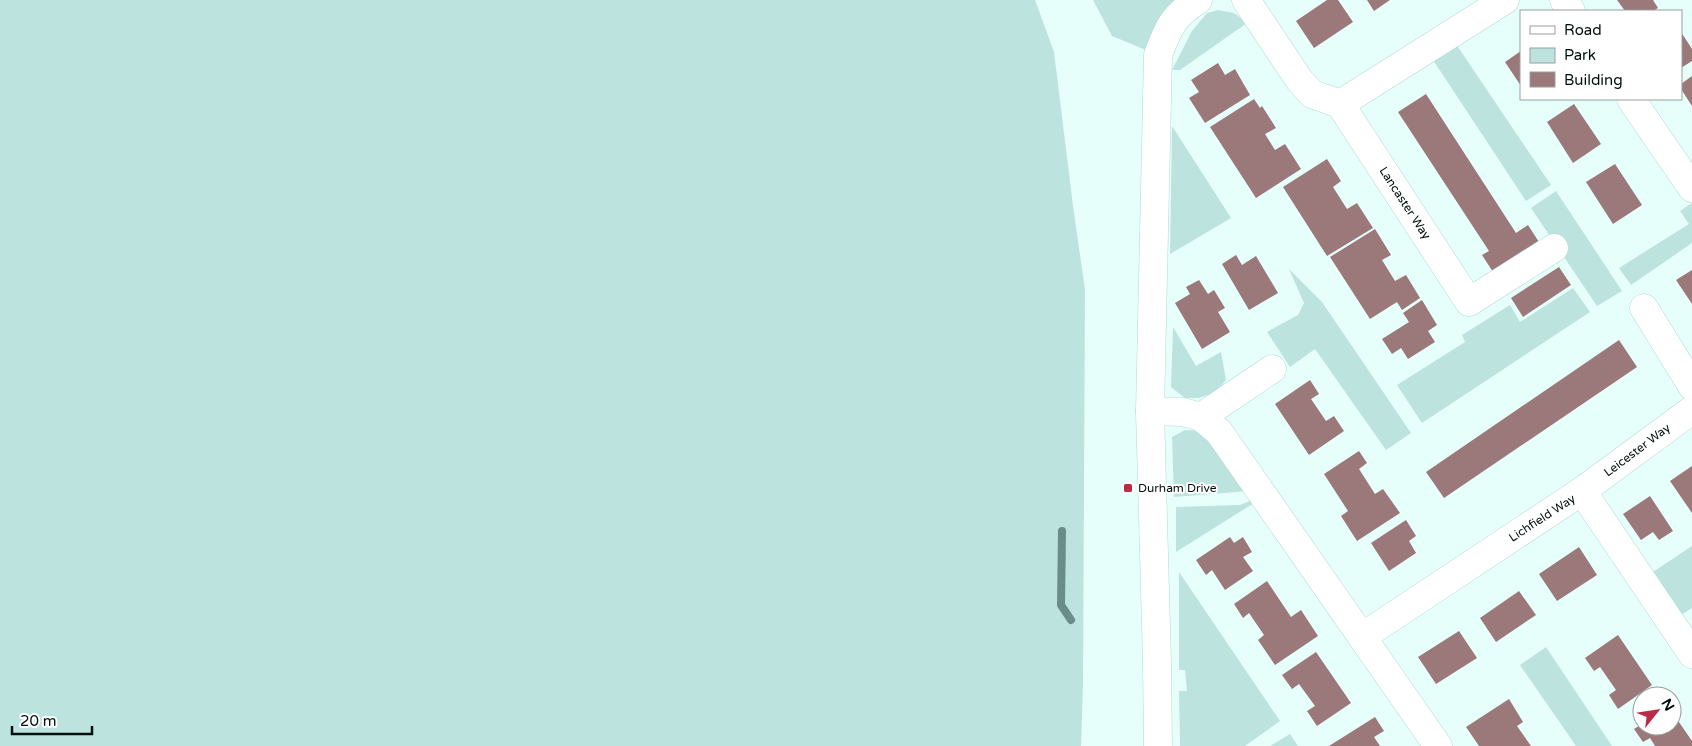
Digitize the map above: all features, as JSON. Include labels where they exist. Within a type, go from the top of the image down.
[{"type":"street","points":[[1158,746],[1150,411],[1158,55],[1167,32],[1182,10],[1198,0]]},
{"type":"street","points":[[1246,0],[1300,81],[1312,94],[1340,104],[1505,0]]},
{"type":"street","points":[[1632,100],[1692,188]]},
{"type":"street","name":"Lancaster Way","points":[[1340,104],[1469,302],[1554,248]]},
{"type":"street","points":[[1644,308],[1692,386]]},
{"type":"street","points":[[1201,417],[1272,370]]},
{"type":"street","name":"Leicester Way","points":[[1582,491],[1692,410]]},
{"type":"street","points":[[1150,411],[1183,412],[1201,417],[1219,432],[1438,746]]},
{"type":"street","name":"Lichfield Way","points":[[1362,637],[1582,491],[1692,654]]},
{"type":"green space","points":[[0,0],[1035,0],[1054,52],[1085,290],[1081,746],[0,746]]},
{"type":"green space","points":[[1093,0],[1198,0],[1158,55],[1112,36]]},
{"type":"green space","points":[[1218,10],[1234,13],[1247,23],[1180,70],[1172,70],[1192,31],[1207,13]]},
{"type":"green space","points":[[1456,44],[1551,185],[1526,201],[1433,60]]},
{"type":"green space","points":[[1172,126],[1231,218],[1170,254]]},
{"type":"green space","points":[[1556,191],[1622,291],[1597,306],[1531,208]]},
{"type":"green space","points":[[1692,203],[1692,243],[1631,285],[1619,268],[1689,224],[1680,211]]},
{"type":"green space","points":[[1289,269],[1322,302],[1411,433],[1386,450],[1315,349],[1290,367],[1267,332],[1298,315],[1304,303]]},
{"type":"green space","points":[[1573,288],[1590,312],[1422,423],[1397,385],[1465,342],[1462,335],[1510,305],[1520,322]]},
{"type":"green space","points":[[1173,327],[1196,366],[1221,352],[1226,380],[1216,392],[1199,398],[1185,398],[1171,387]]},
{"type":"green space","points":[[1185,430],[1201,431],[1249,491],[1174,497],[1172,437]]},
{"type":"green space","points":[[1252,500],[1254,503],[1176,552],[1176,507],[1240,505]]},
{"type":"green space","points":[[1692,546],[1692,608],[1678,617],[1650,574]]},
{"type":"green space","points":[[1179,572],[1280,721],[1245,746],[1180,746],[1179,691],[1187,691],[1185,670],[1179,670]]},
{"type":"green space","points":[[1546,647],[1612,746],[1576,746],[1520,665]]},
{"type":"green space","points":[[1290,734],[1298,746],[1270,746]]},
{"type":"building","points":[[1327,0],[1338,0],[1353,22],[1314,48],[1296,21]]},
{"type":"building","points":[[1367,0],[1390,0],[1374,11]]},
{"type":"building","points":[[1617,0],[1653,0],[1658,8],[1655,10],[1624,10]]},
{"type":"building","points":[[1682,34],[1692,49],[1692,61],[1682,67]]},
{"type":"building","points":[[1520,52],[1520,84],[1505,62]]},
{"type":"building","points":[[1218,63],[1225,75],[1235,69],[1250,95],[1205,123],[1189,98],[1199,92],[1191,80]]},
{"type":"building","points":[[1692,76],[1692,106],[1682,91],[1682,83]]},
{"type":"building","points":[[1426,94],[1516,233],[1528,225],[1539,242],[1493,272],[1482,255],[1489,251],[1398,112]]},
{"type":"building","points":[[1254,99],[1260,108],[1262,106],[1276,128],[1265,134],[1275,150],[1285,144],[1301,169],[1256,198],[1210,127]]},
{"type":"building","points":[[1574,104],[1601,144],[1573,163],[1547,122]]},
{"type":"building","points":[[1327,159],[1341,181],[1333,187],[1347,209],[1357,203],[1373,228],[1327,256],[1283,187]]},
{"type":"building","points":[[1615,164],[1642,205],[1613,224],[1586,182]]},
{"type":"building","points":[[1375,229],[1391,255],[1382,260],[1395,281],[1406,275],[1420,298],[1402,310],[1397,302],[1370,319],[1330,257]]},
{"type":"building","points":[[1236,255],[1242,265],[1256,256],[1278,293],[1249,310],[1222,264]]},
{"type":"building","points":[[1559,267],[1571,285],[1523,317],[1511,298]]},
{"type":"building","points":[[1692,270],[1692,304],[1676,280]]},
{"type":"building","points":[[1199,280],[1208,294],[1214,290],[1225,308],[1218,312],[1230,332],[1202,349],[1175,303],[1190,294],[1186,287]]},
{"type":"building","points":[[1422,300],[1437,325],[1428,331],[1435,342],[1408,359],[1401,348],[1392,354],[1382,339],[1409,322],[1403,313]]},
{"type":"building","points":[[1619,340],[1637,367],[1444,498],[1426,472]]},
{"type":"building","points":[[1310,380],[1319,394],[1311,399],[1326,421],[1334,416],[1344,431],[1309,455],[1275,404]]},
{"type":"building","points":[[1359,451],[1367,463],[1359,469],[1375,494],[1383,489],[1400,513],[1357,541],[1341,516],[1348,511],[1324,474]]},
{"type":"building","points":[[1692,466],[1692,513],[1670,481]]},
{"type":"building","points":[[1650,496],[1673,531],[1659,540],[1653,532],[1641,540],[1623,514]]},
{"type":"building","points":[[1406,520],[1416,536],[1409,541],[1416,553],[1389,571],[1371,543]]},
{"type":"building","points":[[1230,537],[1234,543],[1243,537],[1252,552],[1243,557],[1253,571],[1225,590],[1212,570],[1206,575],[1196,560]]},
{"type":"building","points":[[1579,547],[1597,575],[1557,601],[1539,574]]},
{"type":"building","points":[[1267,581],[1291,617],[1301,610],[1318,636],[1275,665],[1258,640],[1264,635],[1249,613],[1243,618],[1234,604]]},
{"type":"building","points":[[1519,591],[1536,615],[1496,642],[1480,618]]},
{"type":"building","points":[[1459,631],[1477,658],[1436,684],[1418,657]]},
{"type":"building","points":[[1618,635],[1652,685],[1632,686],[1632,699],[1618,709],[1609,695],[1616,690],[1600,667],[1594,671],[1585,658]]},
{"type":"building","points":[[1316,652],[1351,703],[1317,726],[1307,711],[1315,706],[1299,684],[1292,689],[1282,675]]},
{"type":"building","points":[[1509,699],[1523,722],[1517,726],[1531,746],[1479,746],[1466,727]]},
{"type":"building","points":[[1375,717],[1384,731],[1374,737],[1380,746],[1329,746]]},
{"type":"building","points":[[1682,726],[1692,741],[1692,746],[1655,746],[1650,738],[1643,742],[1639,736],[1682,736]]},
{"type":"waterway","points":[[1062,531],[1061,605],[1071,620]]},
{"type":"place","name":"Durham Drive","points":[[1128,488]]}]
